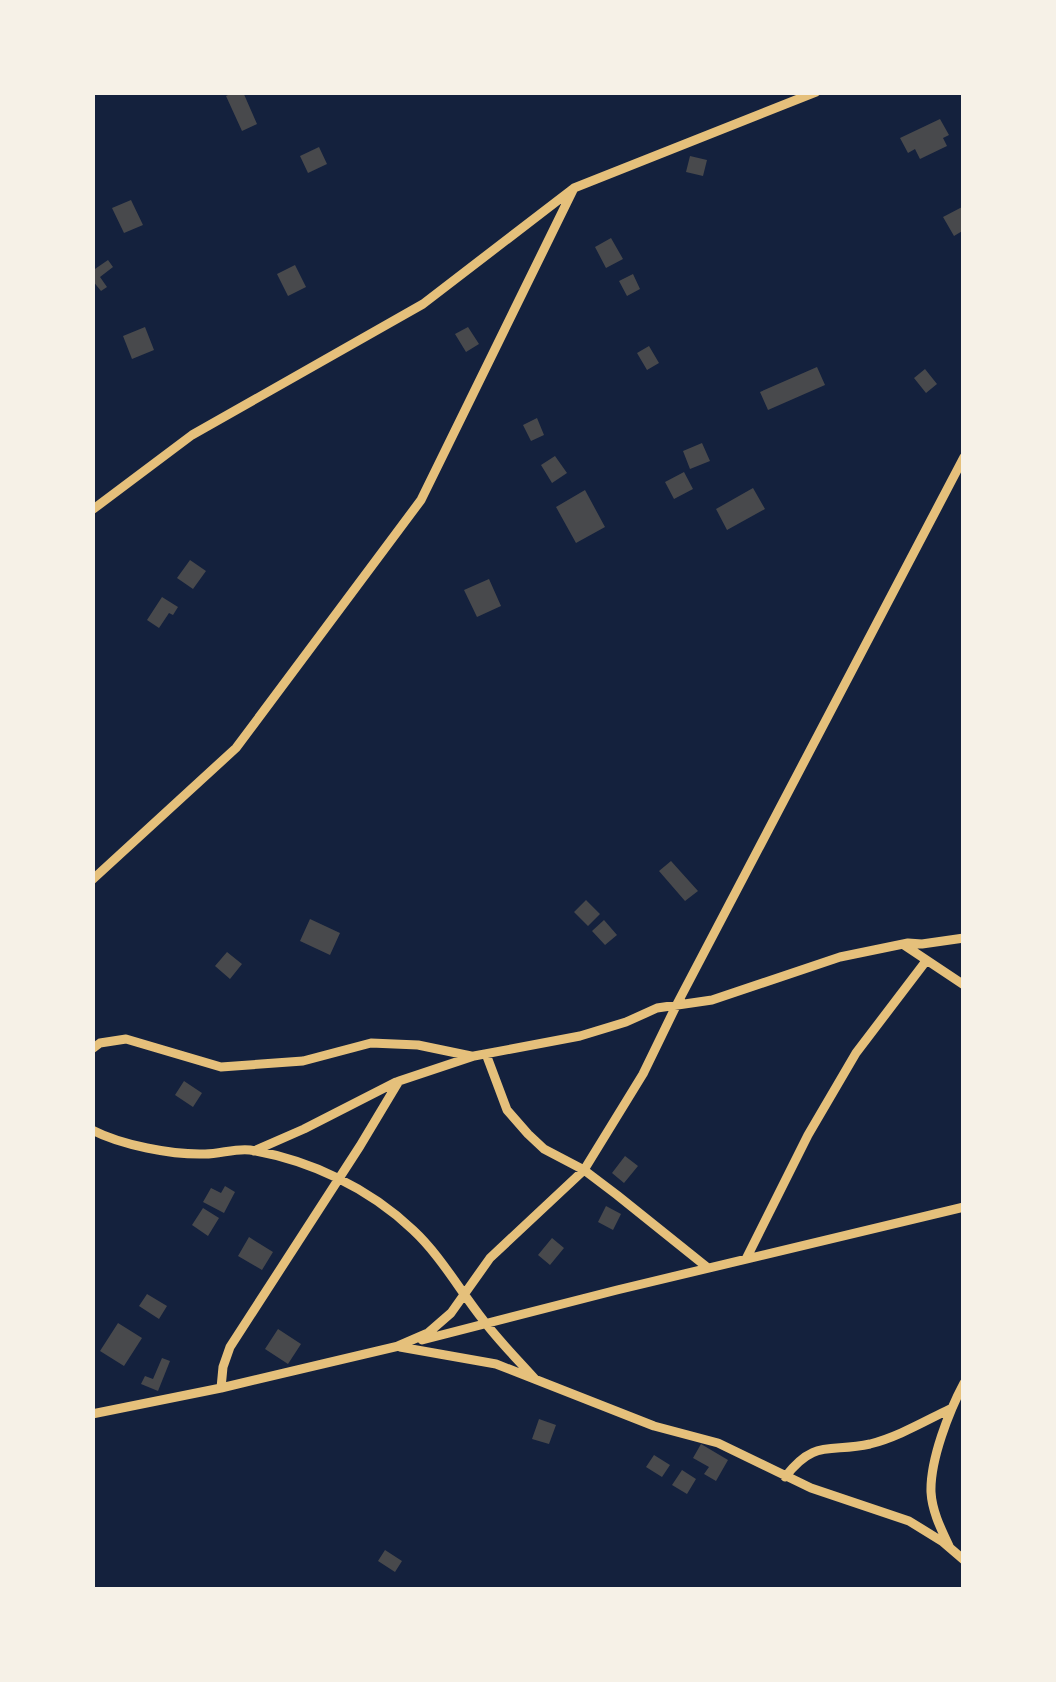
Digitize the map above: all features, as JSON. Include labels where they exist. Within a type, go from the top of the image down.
[{"type":"street","points":[[92,510],[192,435],[423,304],[574,188],[816,92]]},
{"type":"street","points":[[92,880],[236,748],[421,500],[574,188]]},
{"type":"street","points":[[398,1346],[428,1333],[450,1313],[490,1258],[584,1170],[643,1074],[964,457]]},
{"type":"street","points":[[254,1151],[399,1081],[474,1056],[580,1036],[657,1008],[712,1000],[840,958],[902,944],[964,938]]},
{"type":"street","points":[[902,944],[964,985]]},
{"type":"street","points":[[746,1259],[856,1052],[926,960]]},
{"type":"street","points":[[92,1048],[126,1039],[221,1067],[303,1061],[371,1043],[418,1045],[474,1056]]},
{"type":"street","points":[[486,1054],[507,1110],[544,1149],[584,1170],[708,1268]]},
{"type":"street","points":[[221,1388],[230,1347],[399,1081]]},
{"type":"street","points":[[92,1130],[173,1152],[204,1154],[246,1149],[304,1163],[364,1191],[414,1231],[536,1381]]},
{"type":"street","points":[[92,1414],[398,1346],[964,1207]]},
{"type":"street","points":[[398,1346],[496,1364],[654,1426],[718,1443],[786,1477],[908,1521],[964,1560]]},
{"type":"street","points":[[786,1477],[798,1460],[822,1448],[869,1444],[950,1408],[960,1397],[964,1383]]},
{"type":"street","points":[[949,1547],[931,1491],[950,1408]]},
{"type":"building","points":[[243,92],[257,124],[242,131],[226,96]]},
{"type":"building","points":[[940,119],[949,135],[943,138],[947,146],[920,159],[915,149],[908,153],[900,138]]},
{"type":"building","points":[[319,147],[327,164],[308,173],[300,156]]},
{"type":"building","points":[[690,156],[707,160],[703,176],[686,172]]},
{"type":"building","points":[[131,200],[143,225],[124,233],[112,208]]},
{"type":"building","points":[[964,206],[964,230],[954,236],[943,217]]},
{"type":"building","points":[[611,238],[623,259],[606,268],[595,247]]},
{"type":"building","points":[[108,260],[113,267],[100,277],[107,287],[101,291],[92,280],[92,271]]},
{"type":"building","points":[[295,265],[306,287],[288,296],[277,274]]},
{"type":"building","points":[[633,274],[640,289],[627,296],[619,281]]},
{"type":"building","points":[[145,327],[154,350],[132,359],[123,336]]},
{"type":"building","points":[[468,327],[479,344],[466,352],[455,334]]},
{"type":"building","points":[[649,346],[659,363],[647,370],[637,353]]},
{"type":"building","points":[[817,367],[825,385],[768,410],[760,392]]},
{"type":"building","points":[[925,369],[937,384],[926,393],[914,378]]},
{"type":"building","points":[[537,418],[544,435],[531,441],[523,425]]},
{"type":"building","points":[[702,443],[710,461],[690,469],[683,451]]},
{"type":"building","points":[[555,456],[567,473],[552,483],[541,465]]},
{"type":"building","points":[[684,472],[693,489],[674,499],[665,482]]},
{"type":"building","points":[[753,488],[765,509],[727,530],[716,509]]},
{"type":"building","points":[[585,490],[605,527],[576,543],[556,507]]},
{"type":"building","points":[[190,560],[206,571],[193,589],[177,578]]},
{"type":"building","points":[[489,579],[501,606],[477,617],[464,590]]},
{"type":"building","points":[[162,597],[178,607],[159,628],[147,620]]},
{"type":"building","points":[[671,861],[698,891],[685,901],[659,871]]},
{"type":"building","points":[[586,900],[600,914],[588,926],[574,912]]},
{"type":"building","points":[[310,919],[340,933],[330,955],[300,941]]},
{"type":"building","points":[[604,920],[617,935],[605,945],[592,931]]},
{"type":"building","points":[[227,952],[242,964],[230,979],[215,966]]},
{"type":"building","points":[[184,1081],[202,1093],[193,1107],[175,1095]]},
{"type":"building","points":[[625,1156],[638,1166],[624,1183],[612,1173]]},
{"type":"building","points":[[225,1186],[235,1192],[224,1213],[203,1202],[211,1188],[221,1193]]},
{"type":"building","points":[[606,1206],[621,1214],[613,1230],[598,1222]]},
{"type":"building","points":[[203,1208],[219,1218],[208,1236],[192,1225]]},
{"type":"building","points":[[249,1237],[273,1252],[262,1270],[238,1256]]},
{"type":"building","points":[[552,1238],[564,1248],[550,1265],[538,1255]]},
{"type":"building","points":[[147,1294],[167,1306],[159,1319],[139,1306]]},
{"type":"building","points":[[118,1323],[142,1338],[124,1366],[100,1351]]},
{"type":"building","points":[[278,1329],[301,1344],[288,1364],[265,1349]]},
{"type":"building","points":[[162,1358],[170,1361],[158,1391],[141,1384],[145,1376],[153,1379]]},
{"type":"building","points":[[539,1419],[556,1425],[549,1444],[532,1439]]},
{"type":"building","points":[[701,1444],[728,1460],[716,1481],[704,1474],[709,1467],[693,1458]]},
{"type":"building","points":[[654,1455],[670,1465],[662,1477],[646,1467]]},
{"type":"building","points":[[682,1470],[696,1479],[687,1494],[672,1485]]},
{"type":"building","points":[[385,1550],[402,1561],[395,1572],[378,1561]]}]
